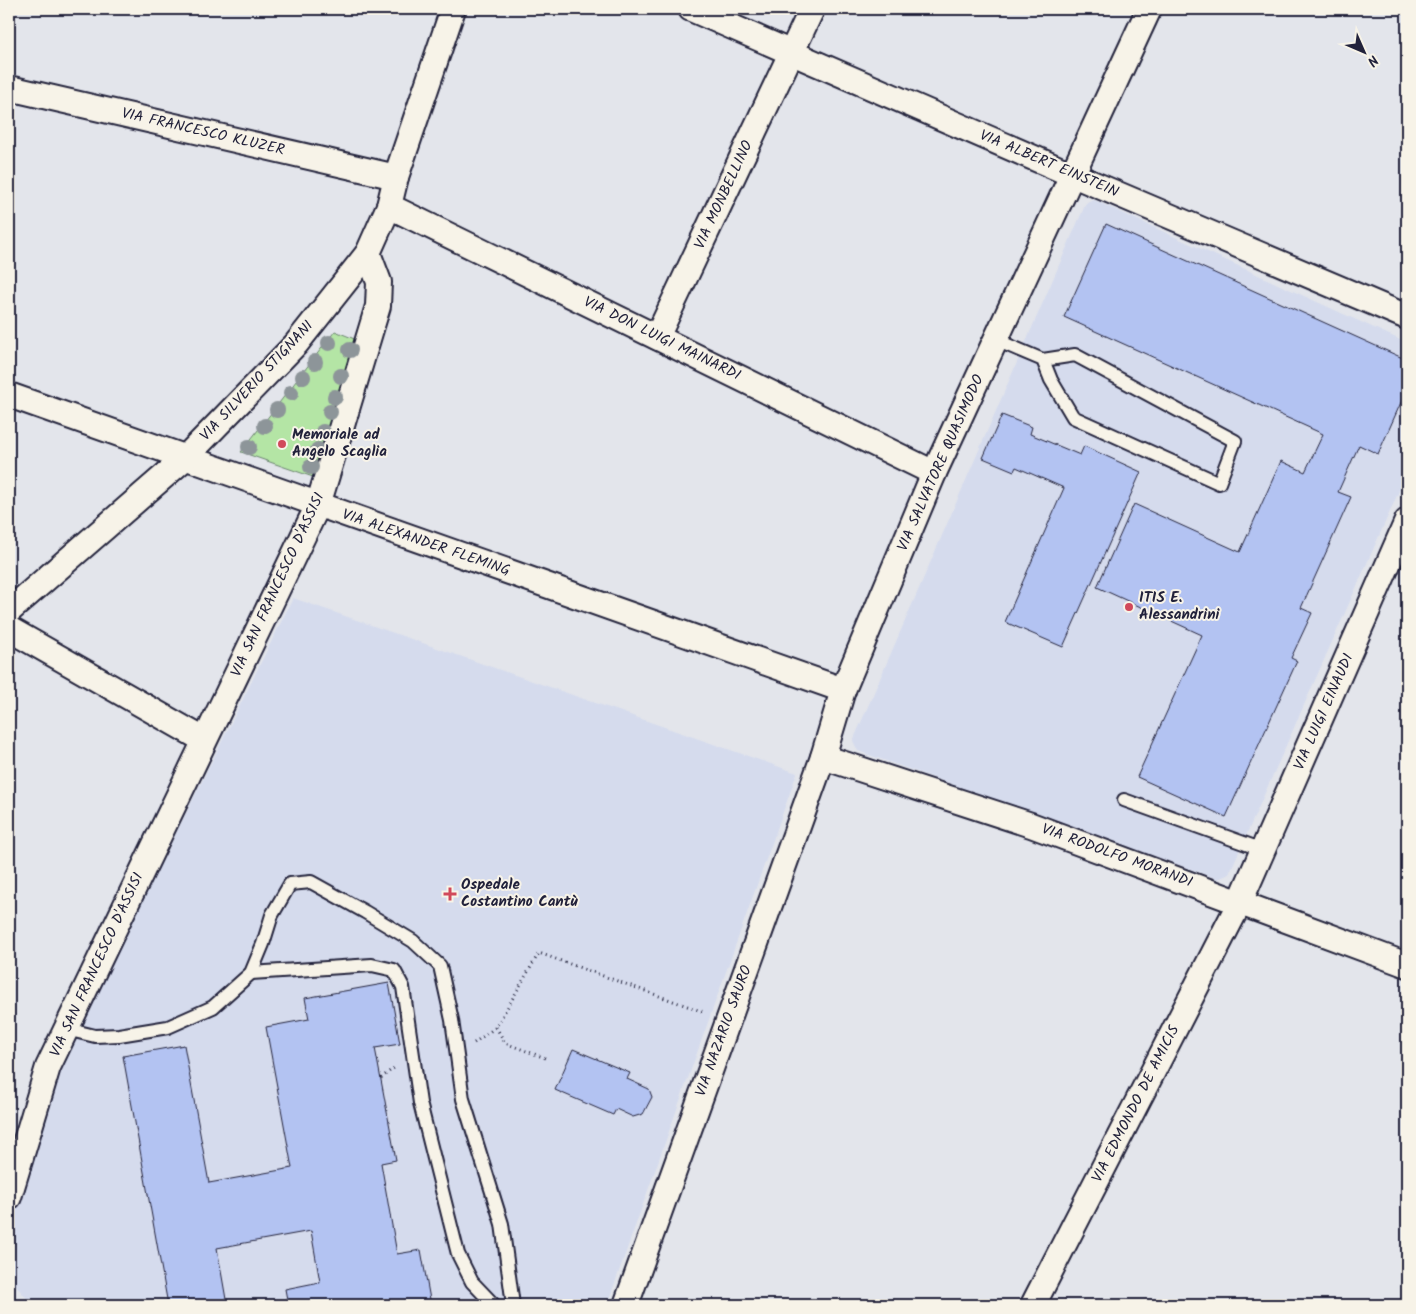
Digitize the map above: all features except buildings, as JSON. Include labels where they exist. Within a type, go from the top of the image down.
[{"type":"street","name":"VIA SILVERIO STIGNANI","points":[[9,611],[185,458],[296,344],[368,253],[389,206],[396,177],[453,9]]},
{"type":"street","name":"VIA ALBERT EINSTEIN","points":[[691,9],[1073,175],[1407,317]]},
{"type":"street","name":"VIA MONBELLINO","points":[[657,337],[812,9]]},
{"type":"street","name":"VIA SALVATORE QUASIMODO","points":[[822,757],[843,690],[934,473],[1149,9]]},
{"type":"street","name":"VIA FRANCESCO KLUZER","points":[[9,88],[396,177]]},
{"type":"street","name":"VIA DON LUIGI MAINARDI","points":[[389,206],[934,473]]},
{"type":"street","name":"VIA SAN FRANCESCO D'ASSISI","points":[[9,1197],[48,1067],[318,505],[378,306],[379,282],[368,253]]},
{"type":"street","name":"VIA ALEXANDER FLEMING","points":[[9,395],[843,690]]},
{"type":"street","name":"VIA LUIGI EINAUDI","points":[[1240,902],[1407,521]]},
{"type":"street","points":[[9,630],[204,740]]},
{"type":"street","name":"VIA RODOLFO MORANDI","points":[[822,757],[1031,825],[1407,966]]},
{"type":"street","name":"VIA NAZARIO SAURO","points":[[626,1305],[822,757]]},
{"type":"street","name":"VIA EDMONDO DE AMICIS","points":[[1033,1305],[1240,902]]},
{"type":"lane","points":[[996,340],[1043,360],[1076,355],[1235,441],[1219,483],[1073,417],[1051,380],[1043,360]]},
{"type":"lane","points":[[1124,800],[1263,850]]},
{"type":"lane","points":[[66,1029],[95,1036],[168,1027],[213,1007],[251,974],[264,944],[272,914],[290,884],[311,882],[413,941],[440,966],[456,1047],[463,1099],[502,1224],[513,1305]]},
{"type":"lane","points":[[251,974],[372,965],[394,970],[403,987],[420,1103],[458,1254],[472,1282],[494,1305]]},
{"type":"path","points":[[456,1047],[472,1044],[496,1027],[539,953],[728,1021]]},
{"type":"path","points":[[496,1027],[505,1043],[548,1059]]},
{"type":"path","points":[[9,1300],[13,1305]]},
{"type":"shaded area","name":"ITIS E. Alessandrini","points":[[1094,200],[1407,343],[1407,473],[1229,874],[1218,879],[858,751],[853,741],[1086,203]]},
{"type":"shaded area","name":"Ospedale Costantino Cantù","points":[[293,598],[797,773],[607,1305],[32,1305],[9,1277],[9,1234],[58,1071]]},
{"type":"green space","points":[[335,331],[357,340],[313,477],[241,452]]},
{"type":"place","name":"Memoriale ad Angelo Scaglia","points":[[282,444]]},
{"type":"place","name":"ITIS E. Alessandrini","points":[[1129,607]]},
{"type":"place","name":"Ospedale Costantino Cantù","points":[[450,894]]}]
